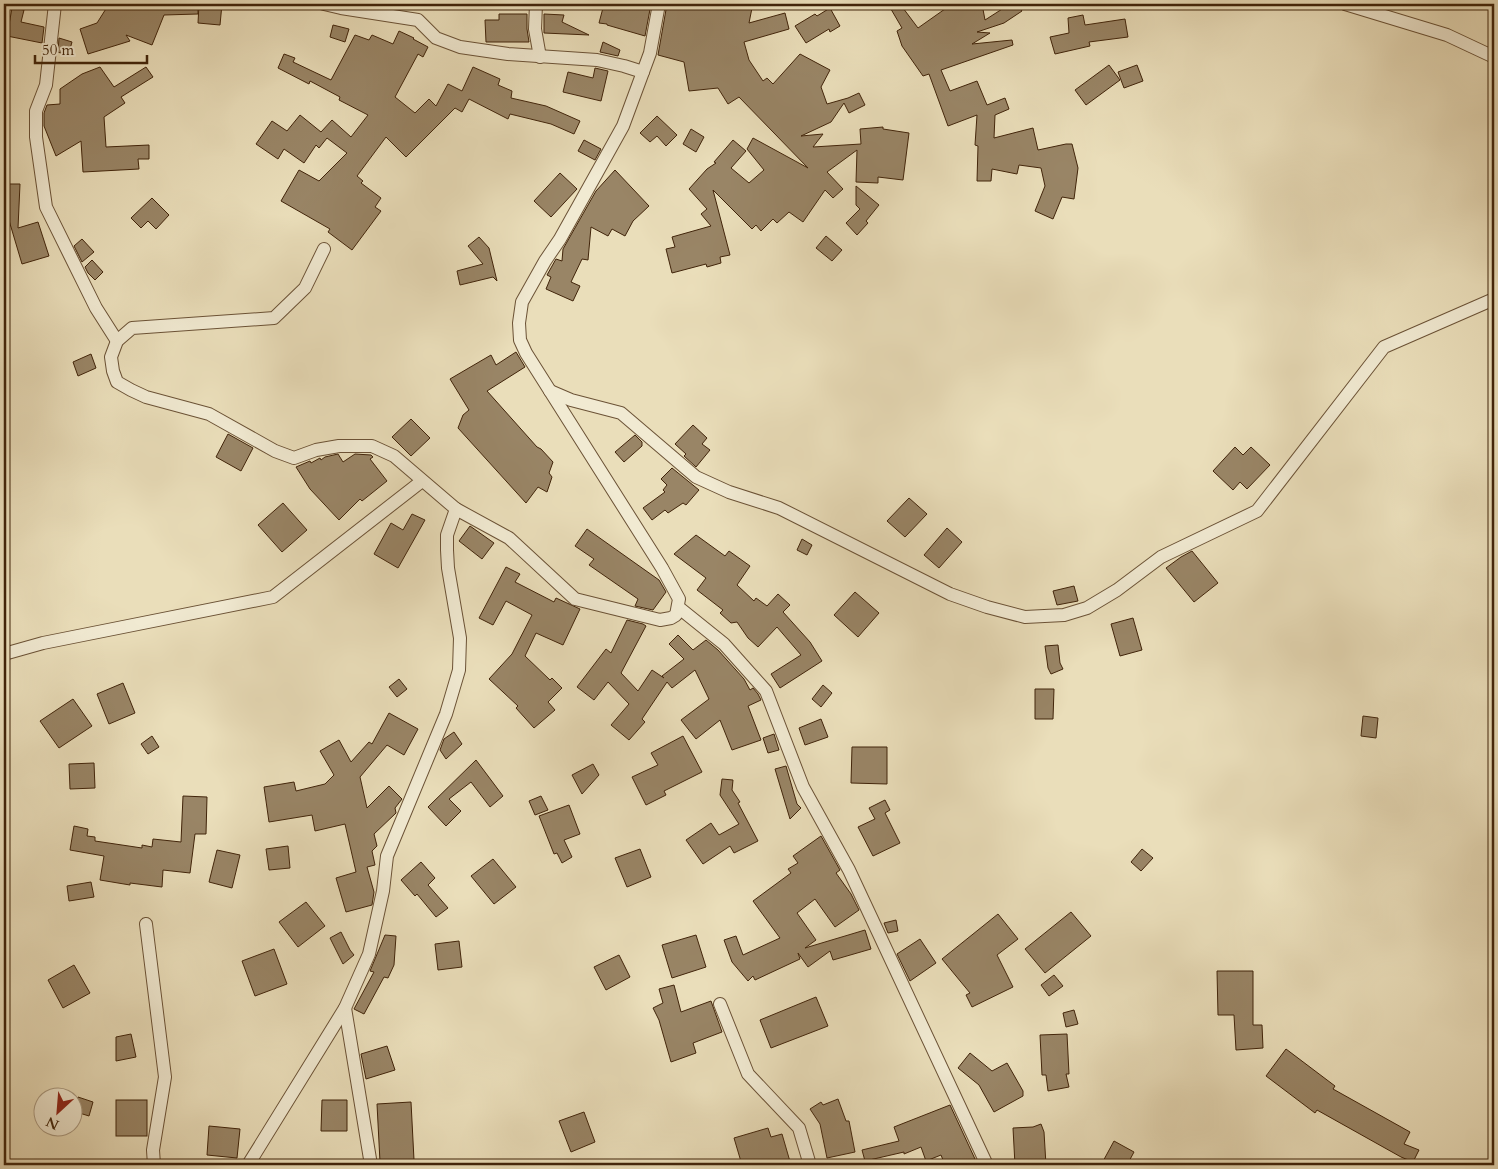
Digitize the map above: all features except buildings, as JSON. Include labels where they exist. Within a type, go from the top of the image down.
[{"type":"street","points":[[55,4],[46,85],[36,111],[36,138],[46,207],[96,308],[116,341]]},
{"type":"street","points":[[324,4],[418,20],[436,38],[460,47],[508,54],[597,60],[643,72]]},
{"type":"street","points":[[536,4],[535,28],[540,57]]},
{"type":"street","points":[[324,249],[305,288],[274,318],[132,328],[116,341],[111,357],[113,371],[118,382],[146,396],[210,414],[275,451],[294,458],[316,450],[332,447],[372,446],[394,456],[456,509],[509,538],[575,599],[660,620],[676,615],[679,599],[662,568],[526,353],[520,340],[519,323],[522,302],[560,239],[623,126],[650,53],[659,4]]},
{"type":"street","points":[[1345,4],[1447,35],[1494,57]]},
{"type":"street","points":[[550,391],[571,400],[621,413],[696,477],[730,492],[778,508],[950,594],[1024,617],[1064,614],[1087,608],[1117,590],[1161,557],[1258,510],[1384,347],[1494,299]]},
{"type":"street","points":[[4,654],[43,643],[273,597],[422,481]]},
{"type":"street","points":[[248,1165],[266,1139],[345,1008],[370,954],[383,892],[387,856],[446,714],[459,670],[460,638],[448,568],[447,550],[447,535],[456,509]]},
{"type":"street","points":[[678,607],[724,644],[766,692],[803,787],[849,870],[987,1165]]},
{"type":"street","points":[[146,924],[165,1077],[153,1150],[154,1165]]},
{"type":"street","points":[[720,1004],[748,1074],[799,1128],[810,1165]]},
{"type":"street","points":[[345,1008],[371,1165]]}]
